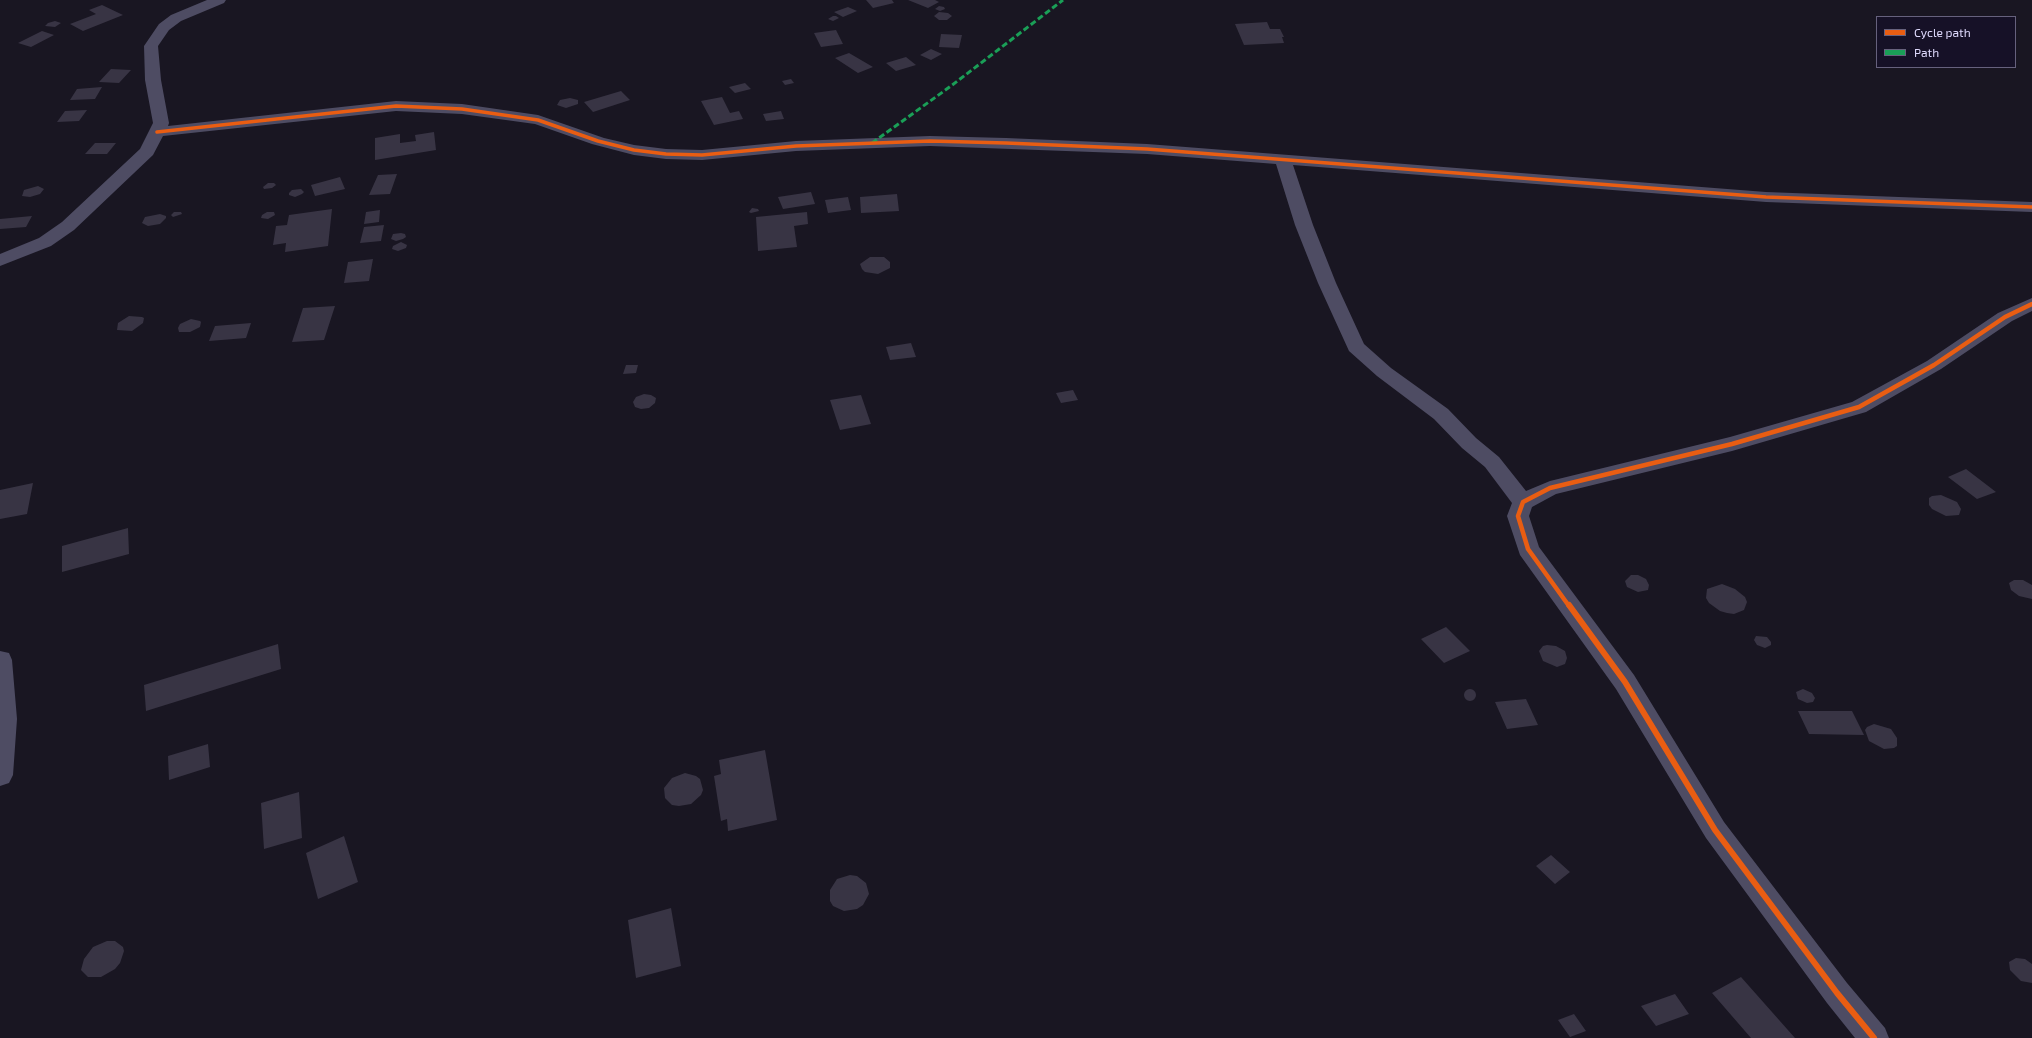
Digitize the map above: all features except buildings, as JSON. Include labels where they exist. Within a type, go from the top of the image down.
[{"type":"street","points":[[0,261],[44,242],[68,226],[147,151],[161,123],[153,80],[151,46],[164,27],[176,18],[219,0]]},
{"type":"street","points":[[156,132],[396,106],[462,109],[538,120],[598,141],[634,150],[666,154],[702,155],[796,146],[930,141],[1147,149],[1766,197],[2032,207]]},
{"type":"street","points":[[1283,160],[1316,254],[1356,347],[1384,372],[1441,414],[1469,444],[1492,462],[1523,502]]},
{"type":"street","points":[[1874,1038],[1836,993],[1715,830],[1625,682],[1528,549],[1518,516],[1523,502],[1550,488],[1732,444],[1859,407],[1934,365],[2004,317],[2032,304]]},
{"type":"street","points":[[0,660],[5,719],[0,775]]},
{"type":"marked path","points":[[872,143],[951,86],[1063,0]]},
{"type":"cycle path","points":[[157,132],[396,106],[462,109],[538,120],[598,141],[634,150],[666,154],[702,155],[796,146],[930,141],[1006,143],[1147,149],[1766,197],[2032,207]]},
{"type":"cycle path","points":[[1874,1038],[1837,993],[1715,830],[1625,682],[1528,549],[1518,516],[1523,502],[1550,488],[1732,444],[1859,407],[1934,365],[2005,317],[2032,304]]}]
